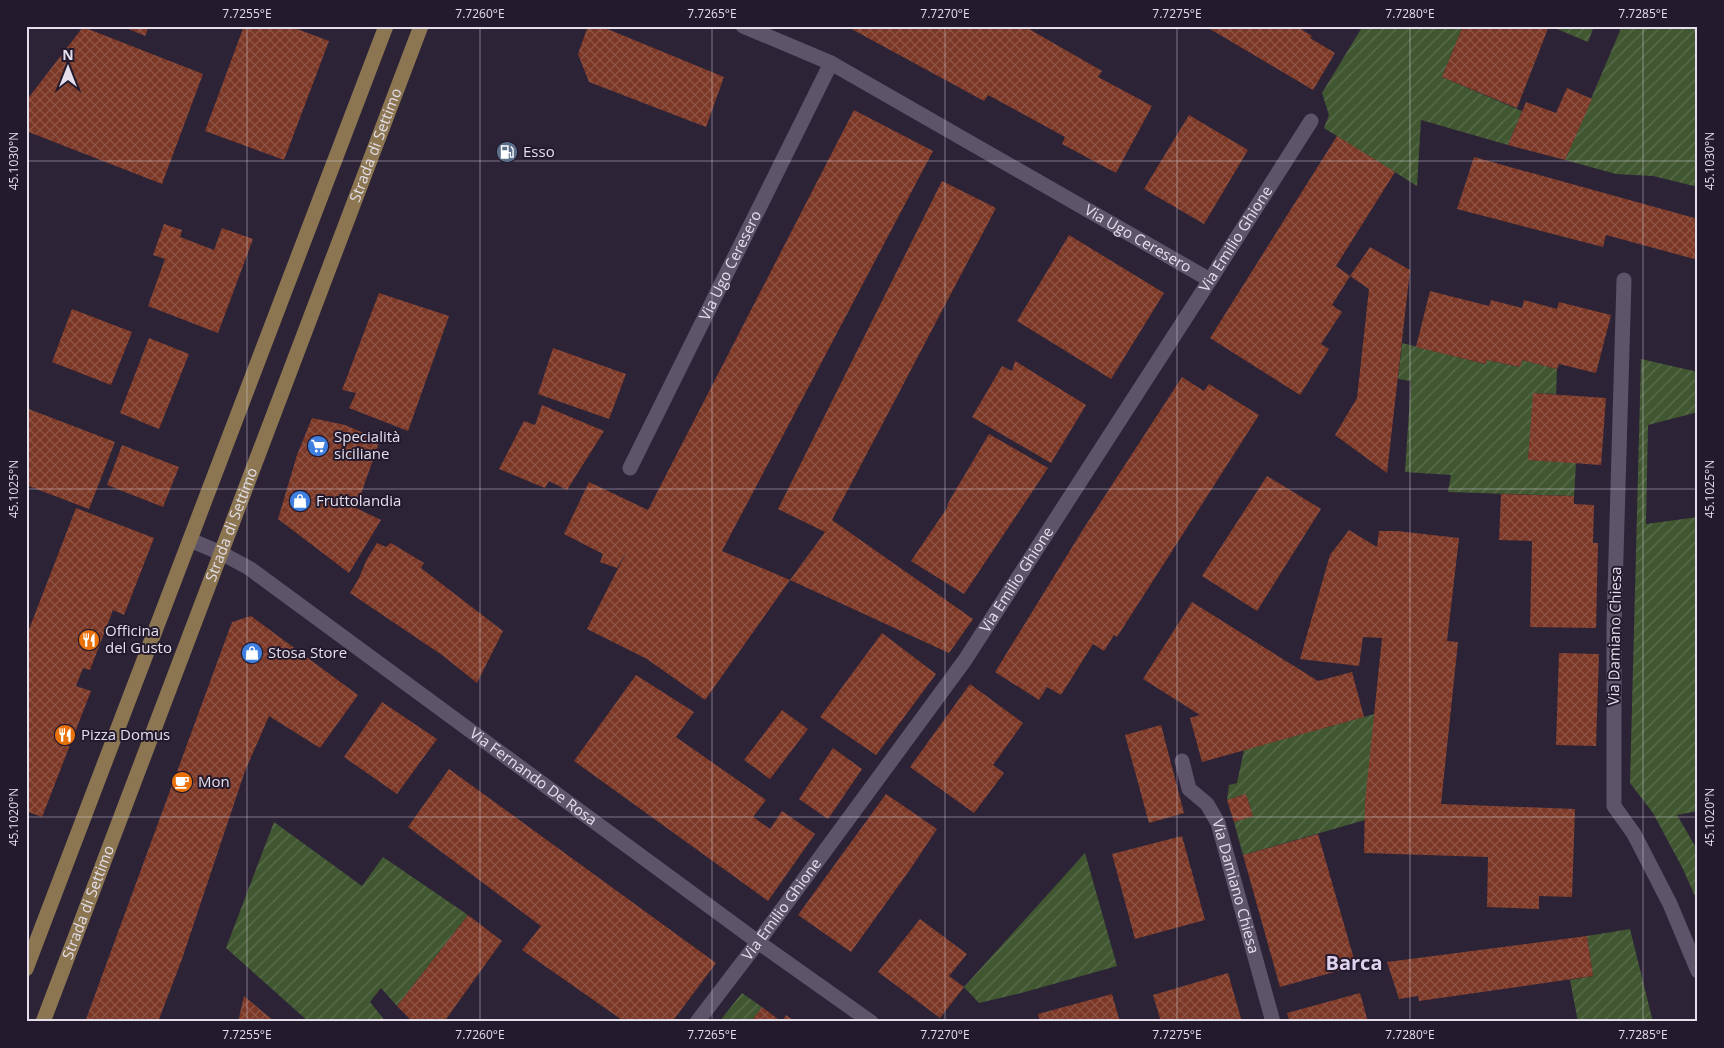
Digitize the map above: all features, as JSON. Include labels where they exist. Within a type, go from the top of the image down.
[{"type":"main road","points":[[26,969],[386,26]]},
{"type":"main road","name":"Strada di Settimo","points":[[43,1022],[421,26]]},
{"type":"street","name":"Via Ugo Ceresero","points":[[742,26],[831,63],[1210,280]]},
{"type":"street","name":"Via Ugo Ceresero","points":[[630,468],[831,63]]},
{"type":"street","name":"Via Emilio Ghione","points":[[697,1022],[965,660],[1311,120]]},
{"type":"street","name":"Via Damiano Chiesa","points":[[1624,280],[1614,625],[1614,806],[1634,834],[1670,904],[1698,971]]},
{"type":"street","name":"Via Fernando De Rosa","points":[[190,540],[221,553],[249,568],[758,942],[871,1022]]},
{"type":"street","name":"Via Damiano Chiesa","points":[[1182,761],[1189,789],[1207,804],[1218,823],[1273,1022]]},
{"type":"green space","points":[[1358,26],[1463,26],[1442,77],[1522,111],[1508,145],[1421,120],[1417,186],[1324,128],[1329,115],[1322,93],[1361,29]]},
{"type":"green space","points":[[1550,26],[1594,26],[1588,42]]},
{"type":"green space","points":[[1622,26],[1698,26],[1698,187],[1653,176],[1616,174],[1565,160]]},
{"type":"green space","points":[[1402,343],[1485,364],[1487,360],[1519,367],[1522,360],[1557,369],[1556,394],[1534,393],[1528,460],[1576,463],[1574,496],[1448,492],[1451,475],[1405,472],[1411,381],[1398,379]]},
{"type":"green space","points":[[1641,359],[1698,372],[1698,412],[1648,425],[1646,524],[1698,517],[1698,811],[1677,815],[1698,851],[1698,903],[1683,869],[1653,813],[1630,783]]},
{"type":"green space","points":[[1375,714],[1365,820],[1243,855],[1234,822],[1253,816],[1246,794],[1227,800],[1229,785],[1237,783],[1244,750]]},
{"type":"green space","points":[[274,822],[362,886],[383,857],[468,915],[397,1006],[381,988],[370,1002],[386,1022],[309,1022],[226,948]]},
{"type":"green space","points":[[1085,853],[1117,966],[979,1003],[964,987]]},
{"type":"green space","points":[[1630,929],[1653,1022],[1578,1022],[1570,980],[1593,976],[1587,936]]},
{"type":"green space","points":[[742,993],[762,1007],[751,1022],[719,1022]]},
{"type":"building","points":[[122,26],[149,26],[145,36]]},
{"type":"building","points":[[244,26],[289,26],[329,41],[284,160],[205,131]]},
{"type":"building","points":[[588,26],[600,26],[724,77],[706,127],[589,82],[578,54]]},
{"type":"building","points":[[846,26],[1030,26],[1029,29],[1102,71],[1098,77],[1152,106],[1116,173],[1062,144],[1065,137],[988,95],[984,101]]},
{"type":"building","points":[[1205,26],[1296,26],[1312,36],[1310,38],[1335,53],[1313,90]]},
{"type":"building","points":[[1463,26],[1549,26],[1517,108],[1442,77]]},
{"type":"building","points":[[83,27],[203,74],[162,184],[26,131],[26,101]]},
{"type":"building","points":[[1567,88],[1592,99],[1565,160],[1508,145],[1526,102],[1556,113]]},
{"type":"building","points":[[854,110],[933,151],[722,551],[790,580],[705,700],[647,659],[587,629],[627,551],[617,568],[600,562],[603,554],[564,534],[589,482],[648,510]]},
{"type":"building","points":[[1189,115],[1248,150],[1204,224],[1144,189]]},
{"type":"building","points":[[1337,136],[1395,172],[1336,266],[1350,276],[1332,305],[1342,312],[1321,344],[1329,349],[1300,395],[1210,338]]},
{"type":"building","points":[[1474,157],[1698,219],[1698,260],[1606,235],[1603,247],[1457,209]]},
{"type":"building","points":[[942,181],[996,208],[832,520],[973,619],[949,653],[790,580],[825,532],[778,509]]},
{"type":"building","points":[[164,224],[182,230],[180,237],[214,250],[222,228],[253,239],[218,333],[148,306],[165,259],[153,255]]},
{"type":"building","points":[[1069,235],[1164,293],[1111,379],[1017,321]]},
{"type":"building","points":[[1370,247],[1410,270],[1387,473],[1335,435],[1357,398],[1369,289],[1350,276]]},
{"type":"building","points":[[1430,291],[1489,306],[1491,300],[1522,308],[1524,300],[1557,309],[1559,302],[1611,315],[1596,373],[1559,364],[1557,369],[1522,360],[1520,367],[1487,360],[1486,364],[1416,347]]},
{"type":"building","points":[[379,293],[449,316],[408,431],[349,408],[356,393],[342,390]]},
{"type":"building","points":[[72,309],[132,332],[111,385],[52,362]]},
{"type":"building","points":[[149,338],[189,354],[159,429],[120,413]]},
{"type":"building","points":[[553,348],[626,374],[609,419],[538,394]]},
{"type":"building","points":[[1015,361],[1086,405],[1051,463],[972,417],[1002,366],[1012,371]]},
{"type":"building","points":[[1182,377],[1204,391],[1209,384],[1259,415],[1117,637],[1114,635],[1104,651],[1093,644],[1061,695],[1047,687],[1039,700],[995,672],[1082,531]]},
{"type":"building","points":[[1533,393],[1606,398],[1601,465],[1528,460]]},
{"type":"building","points":[[542,405],[604,431],[567,490],[549,481],[545,488],[499,469],[524,421],[535,425]]},
{"type":"building","points":[[26,408],[115,442],[89,509],[26,485]]},
{"type":"building","points":[[312,418],[345,425],[380,440],[356,508],[381,520],[349,573],[278,519],[297,455]]},
{"type":"building","points":[[989,434],[1048,468],[964,594],[911,561],[947,508],[948,503]]},
{"type":"building","points":[[122,445],[179,467],[163,507],[107,485]]},
{"type":"building","points":[[1267,476],[1321,509],[1257,611],[1202,576]]},
{"type":"building","points":[[1501,494],[1574,496],[1574,504],[1594,505],[1593,543],[1598,543],[1596,628],[1530,627],[1532,541],[1499,540]]},
{"type":"building","points":[[76,508],[154,538],[124,615],[113,610],[90,670],[83,668],[76,686],[91,691],[42,817],[26,811],[26,637]]},
{"type":"building","points":[[1349,530],[1377,547],[1379,531],[1397,531],[1459,538],[1447,641],[1458,642],[1441,804],[1575,809],[1572,897],[1539,896],[1539,909],[1487,907],[1488,857],[1364,853],[1365,802],[1382,638],[1363,637],[1359,666],[1300,659],[1330,555]]},
{"type":"building","points":[[377,543],[386,547],[391,543],[424,563],[421,568],[503,631],[477,683],[442,655],[350,593]]},
{"type":"building","points":[[1192,602],[1318,681],[1352,672],[1364,717],[1202,762],[1190,718],[1200,715],[1143,679]]},
{"type":"building","points":[[251,616],[358,695],[320,748],[269,716],[245,771],[182,959],[158,1022],[85,1022],[232,622]]},
{"type":"building","points":[[882,633],[936,674],[876,755],[820,717]]},
{"type":"building","points":[[1559,653],[1599,654],[1596,746],[1556,745]]},
{"type":"building","points":[[636,675],[694,712],[676,737],[766,800],[753,817],[770,829],[782,811],[815,834],[768,901],[574,761]]},
{"type":"building","points":[[970,684],[1023,723],[993,765],[1004,773],[974,813],[910,767]]},
{"type":"building","points":[[382,702],[437,739],[397,794],[344,757]]},
{"type":"building","points":[[782,710],[808,729],[770,779],[744,760]]},
{"type":"building","points":[[1161,725],[1184,813],[1149,823],[1125,735]]},
{"type":"building","points":[[833,748],[862,769],[828,819],[799,799]]},
{"type":"building","points":[[449,769],[716,963],[672,1022],[625,1022],[522,950],[541,926],[408,827]]},
{"type":"building","points":[[886,794],[937,829],[851,952],[798,915]]},
{"type":"building","points":[[1246,794],[1253,816],[1234,822],[1227,800]]},
{"type":"building","points":[[1318,834],[1356,966],[1280,987],[1243,855]]},
{"type":"building","points":[[1182,836],[1205,920],[1135,939],[1112,854]]},
{"type":"building","points":[[468,915],[502,941],[444,1022],[413,1022],[397,1006]]},
{"type":"building","points":[[920,919],[967,954],[949,976],[964,987],[940,1018],[878,972]]},
{"type":"building","points":[[1587,936],[1593,976],[1419,1001],[1418,996],[1399,999],[1387,962]]},
{"type":"building","points":[[1228,973],[1242,1022],[1161,1022],[1153,995]]},
{"type":"building","points":[[1360,993],[1368,1022],[1290,1022],[1287,1013]]},
{"type":"building","points":[[1112,994],[1120,1022],[1040,1022],[1038,1014]]},
{"type":"building","points":[[244,996],[275,1022],[238,1022]]},
{"type":"building","points":[[762,1007],[782,1022],[751,1022]]},
{"type":"building","points":[[786,1015],[796,1022],[782,1022]]},
{"type":"place","name":"Esso","points":[[507,152]]},
{"type":"place","name":"Specialità siciliane","points":[[318,446]]},
{"type":"place","name":"Fruttolandia","points":[[300,501]]},
{"type":"place","name":"Officina del Gusto","points":[[89,640]]},
{"type":"place","name":"Stosa Store","points":[[252,653]]},
{"type":"place","name":"Pizza Domus","points":[[65,735]]},
{"type":"place","name":"Mon","points":[[182,782]]},
{"type":"district","name":"Barca","points":[[1354,963]]}]
